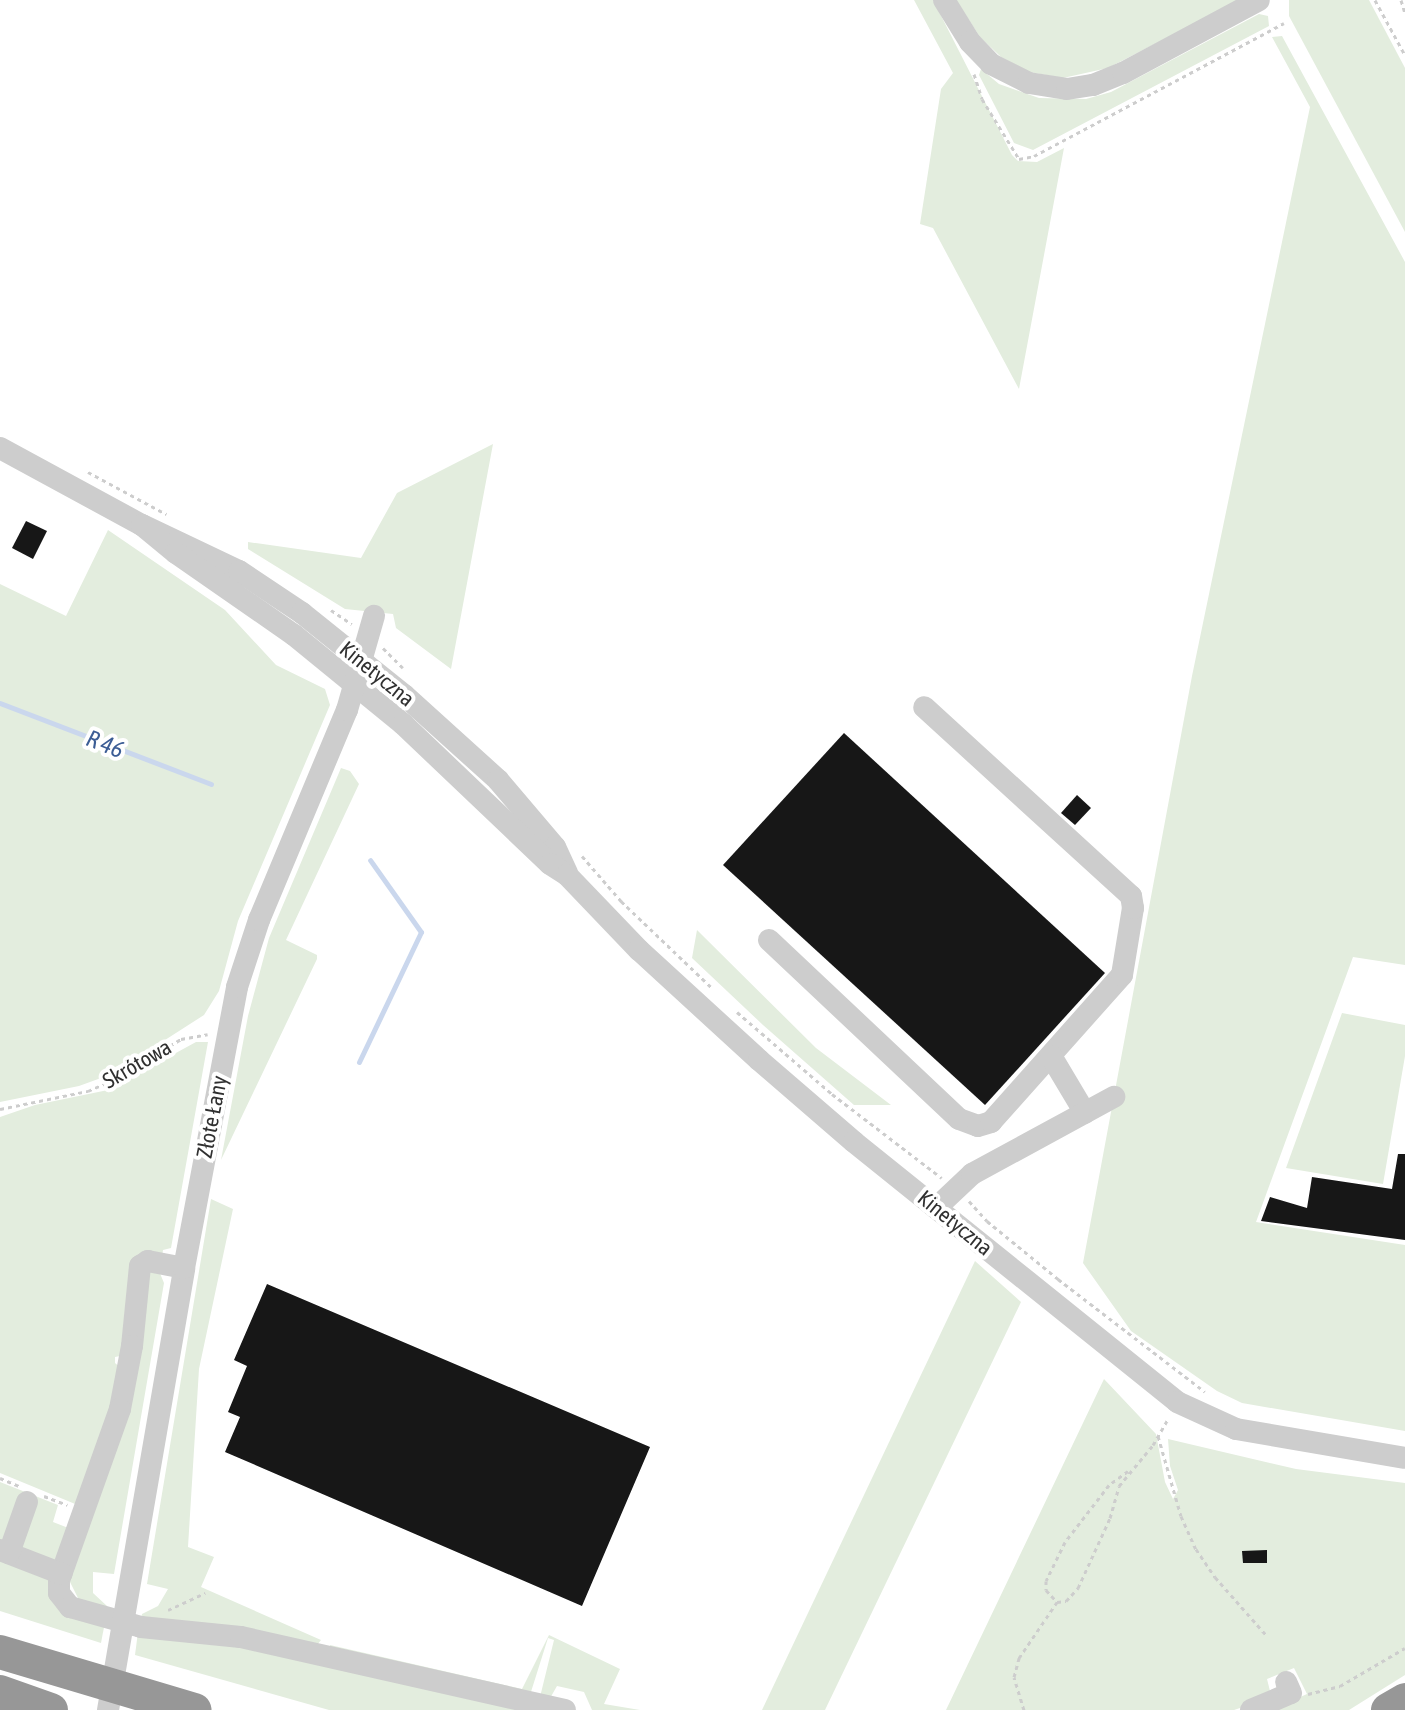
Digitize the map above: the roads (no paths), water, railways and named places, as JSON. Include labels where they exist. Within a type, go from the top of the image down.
[{"type":"highway","points":[[0,1652],[195,1710]]},
{"type":"highway","points":[[0,1692],[51,1710]]},
{"type":"highway","points":[[1388,1710],[1405,1700]]},
{"type":"street","points":[[944,0],[970,42],[991,64],[1029,83],[1067,89],[1093,85],[1123,73],[1259,0]]},
{"type":"street","name":"Kinetyczna","points":[[0,448],[142,525],[239,571],[275,593],[431,718],[521,803],[555,847],[567,875]]},
{"type":"street","name":"Kinetyczna","points":[[142,525],[176,553],[283,627],[411,731],[550,864],[567,875],[639,950],[759,1060],[1118,1356],[1199,1415],[1219,1424],[1405,1458]]},
{"type":"street","name":"Złote Łany","points":[[108,1710],[184,1268],[237,987],[259,920],[356,686],[371,627]]},
{"type":"street","points":[[769,940],[964,1123],[978,1126],[991,1122],[1122,975],[1133,901],[924,707]]},
{"type":"street","points":[[1051,1056],[1085,1113]]},
{"type":"street","points":[[936,1208],[972,1174],[1114,1097]]},
{"type":"street","points":[[184,1268],[148,1261],[140,1266],[132,1346],[120,1409],[62,1574],[59,1593],[70,1607],[150,1628],[241,1637],[565,1710]]},
{"type":"street","points":[[27,1502],[5,1552],[62,1574]]},
{"type":"street","points":[[1251,1710],[1288,1688]]},
{"type":"waterway","name":"R 46","points":[[0,703],[211,784]]},
{"type":"waterway","points":[[359,1062],[421,932],[370,860]]}]
